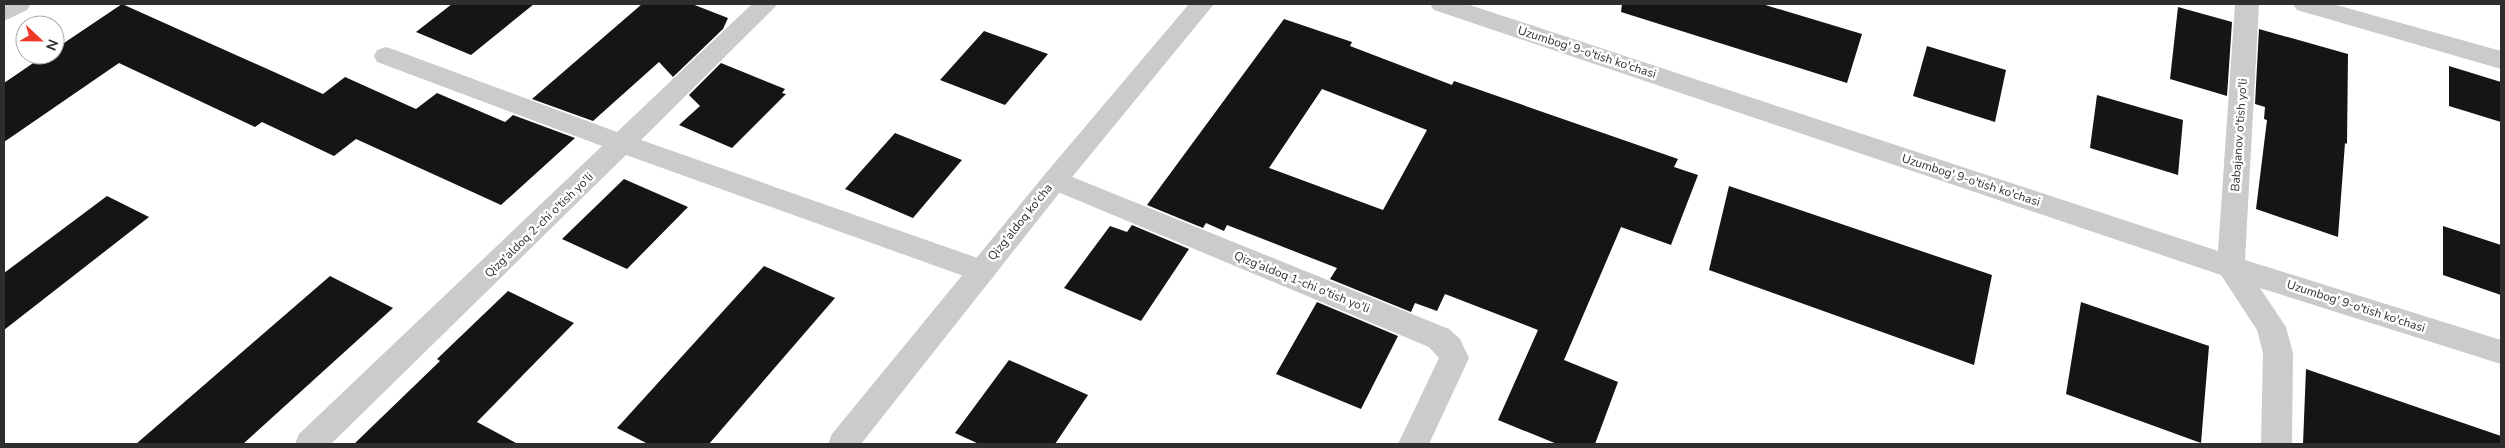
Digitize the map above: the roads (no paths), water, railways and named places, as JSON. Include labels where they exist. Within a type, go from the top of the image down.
[{"type":"street","points":[[4,12],[19,4]]},
{"type":"street","name":"Qizg'aldoq 2-chi o'tish yo'li","points":[[310,444],[766,4]]},
{"type":"street","name":"Qizg'aldoq ko'cha","points":[[843,444],[1055,180],[1202,4]]},
{"type":"street","name":"Uzumbog' 9-o'tish ko'chasi","points":[[1442,4],[2231,267],[2501,352]]},
{"type":"street","name":"Babajanov o'tish yo'li","points":[[2231,267],[2248,4]]},
{"type":"street","points":[[2305,4],[2501,60]]},
{"type":"street","points":[[386,56],[623,144],[982,270]]},
{"type":"street","name":"Qizg'aldoq 1-chi o'tish yo'li","points":[[1055,180],[1439,338],[1450,348],[1454,358],[1414,444]]},
{"type":"street","points":[[2231,267],[2271,327],[2278,353],[2276,444]]}]
